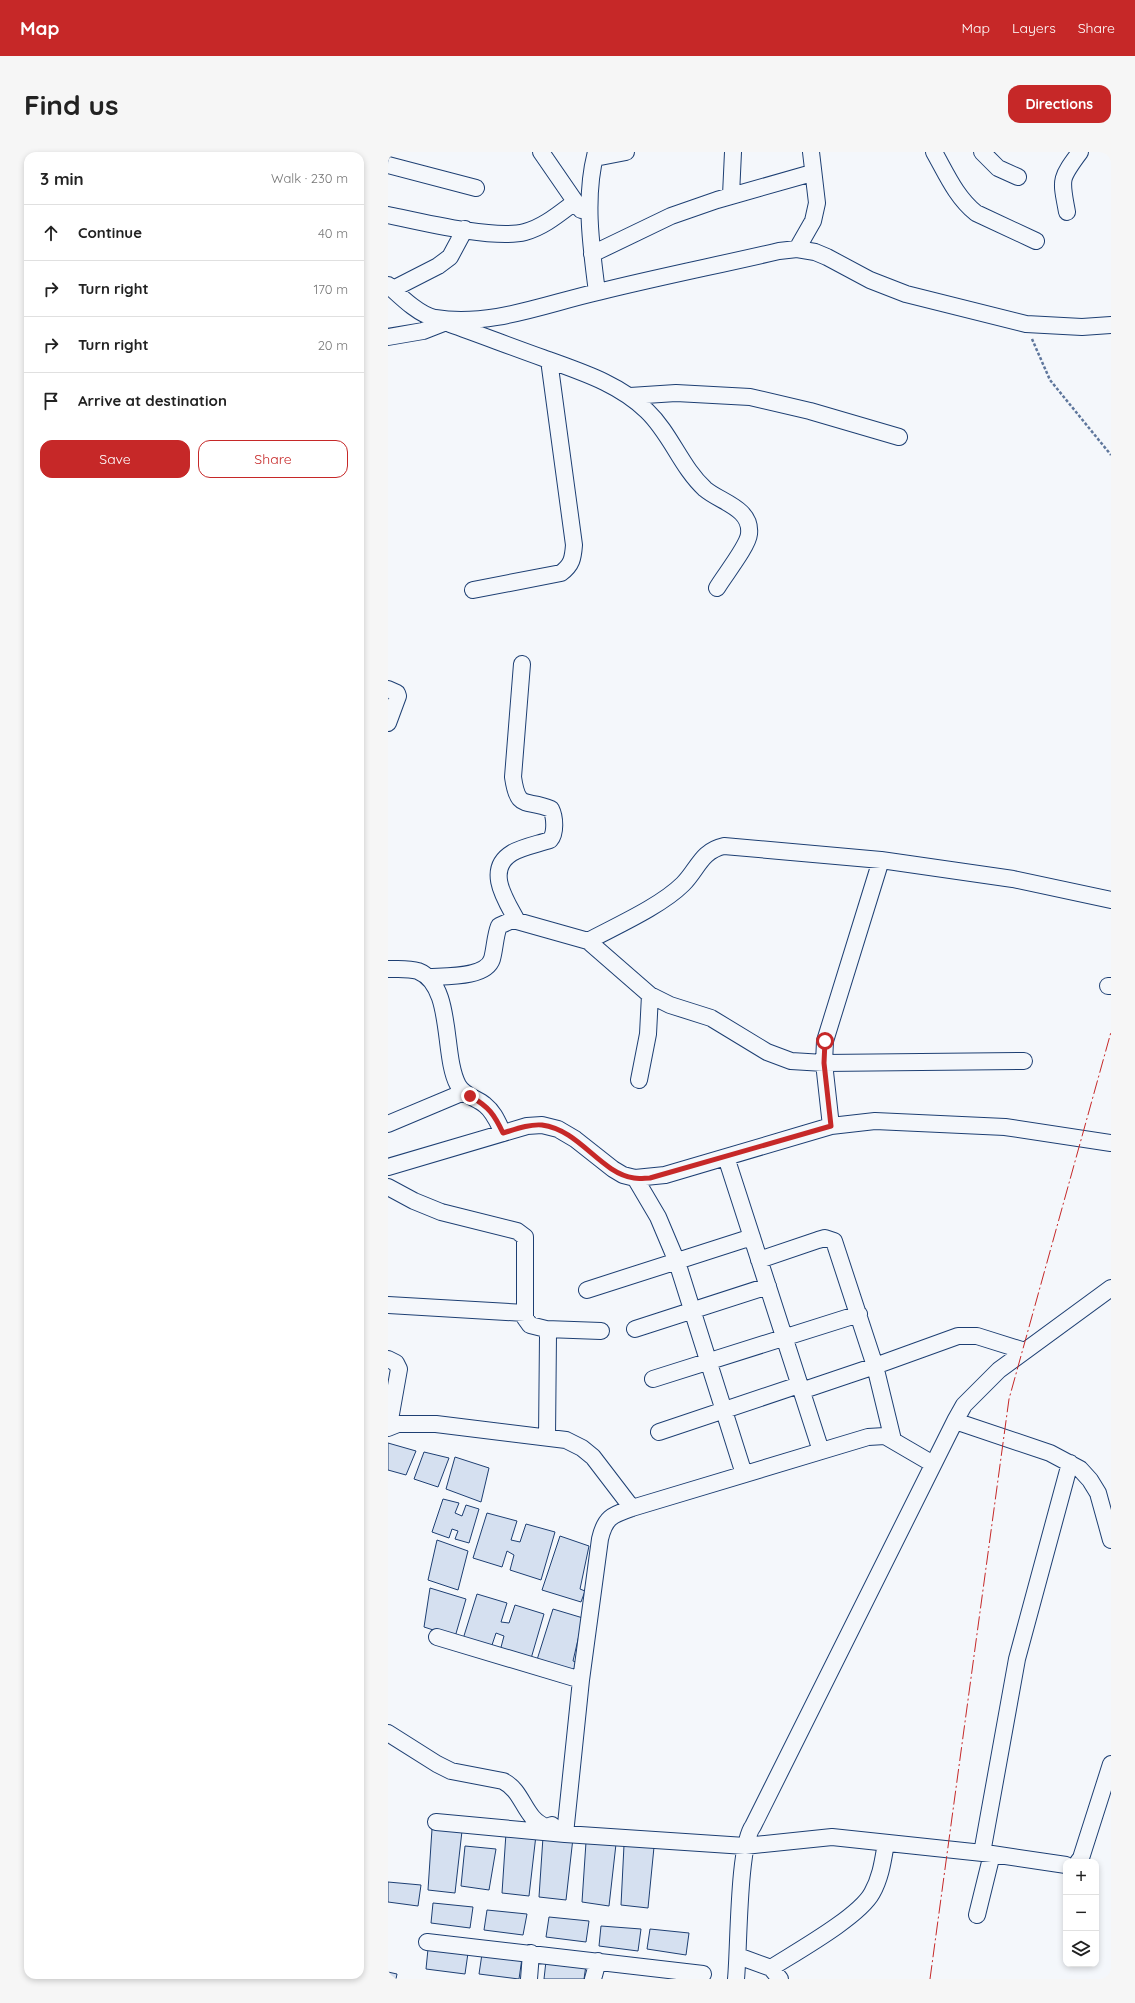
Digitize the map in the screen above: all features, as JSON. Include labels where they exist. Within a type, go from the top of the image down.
[{"type":"street","points":[[388,157],[392,152]]},
{"type":"street","points":[[542,152],[591,224]]},
{"type":"street","points":[[596,292],[592,254],[590,184],[595,155],[626,152]]},
{"type":"street","points":[[731,195],[733,152]]},
{"type":"street","points":[[798,249],[812,221],[817,203],[817,189],[812,173],[811,152]]},
{"type":"street","points":[[934,152],[958,193],[968,206],[976,213],[1036,241]]},
{"type":"street","points":[[982,152],[998,168],[1018,176]]},
{"type":"street","points":[[1067,212],[1062,180],[1065,172],[1080,152]]},
{"type":"street","points":[[388,165],[476,188]]},
{"type":"street","points":[[592,254],[671,216],[731,195],[812,173]]},
{"type":"street","points":[[388,215],[465,229],[506,233],[525,232],[536,228],[575,202]]},
{"type":"street","points":[[465,229],[450,257],[438,266],[390,287],[412,306],[440,320],[600,379],[630,396],[653,418],[670,439],[691,473],[705,489],[741,512],[746,518],[749,534],[746,543],[717,588]]},
{"type":"street","points":[[388,337],[423,331],[440,320],[466,320],[500,317],[554,305],[596,292],[779,251],[798,249],[827,257],[870,280],[906,294],[1026,324],[1082,327],[1111,325]]},
{"type":"street","points":[[473,590],[561,573],[569,567],[573,557],[573,537],[549,360]]},
{"type":"street","points":[[630,396],[676,393],[750,397],[810,411],[900,437]]},
{"type":"street","points":[[517,921],[502,892],[498,880],[499,869],[503,861],[512,853],[550,840],[554,828],[551,809],[522,802],[517,797],[514,789],[512,777],[522,664]]},
{"type":"street","points":[[388,689],[397,693],[398,696],[388,723]]},
{"type":"street","points":[[588,941],[671,894],[683,884],[704,856],[713,848],[735,846],[881,860],[1013,879],[1111,900]]},
{"type":"street","points":[[831,1126],[824,1063],[825,1041],[881,860]]},
{"type":"street","points":[[429,977],[471,973],[486,968],[492,959],[499,926],[510,921],[517,921],[588,941],[650,995],[670,1005],[710,1018],[779,1057],[802,1062],[824,1063],[1024,1061]]},
{"type":"street","points":[[388,969],[418,971],[429,977],[436,985],[440,998],[453,1069],[459,1087],[464,1092],[484,1104],[491,1111],[503,1133]]},
{"type":"street","points":[[639,1080],[648,1034],[650,995]]},
{"type":"street","points":[[388,1124],[464,1092]]},
{"type":"street","points":[[388,1167],[526,1126],[542,1125],[558,1129],[575,1139],[613,1169],[623,1175],[635,1178],[665,1175],[831,1126],[875,1121],[1005,1127],[1111,1143]]},
{"type":"street","points":[[726,1157],[821,1451]]},
{"type":"street","points":[[635,1178],[661,1223],[678,1262],[744,1474]]},
{"type":"street","points":[[388,1187],[414,1201],[442,1212],[522,1234],[526,1242],[525,1312],[527,1322],[546,1329],[601,1331]]},
{"type":"street","points":[[588,1290],[752,1238]]},
{"type":"street","points":[[760,1260],[818,1240],[830,1239],[834,1241],[875,1366],[893,1440]]},
{"type":"street","points":[[635,1329],[768,1286]]},
{"type":"street","points":[[736,1979],[745,1846],[748,1832],[753,1826],[955,1421],[964,1406],[981,1386],[999,1370],[1111,1288]]},
{"type":"street","points":[[388,1305],[525,1312]]},
{"type":"street","points":[[653,1379],[859,1314]]},
{"type":"street","points":[[546,1329],[548,1335],[547,1437]]},
{"type":"street","points":[[659,1432],[724,1410],[875,1366],[947,1339],[968,1335],[977,1336],[1025,1351]]},
{"type":"street","points":[[388,1359],[396,1363],[399,1369],[391,1420],[566,1440],[582,1448],[594,1457],[632,1508]]},
{"type":"street","points":[[955,1421],[1050,1453],[1070,1463],[1090,1480],[1098,1493],[1111,1540]]},
{"type":"street","points":[[566,1826],[581,1680],[603,1528],[612,1516],[632,1508],[878,1435],[893,1440],[933,1464]]},
{"type":"street","points":[[977,1915],[1017,1659],[1070,1463]]},
{"type":"street","points":[[436,1637],[581,1680]]},
{"type":"street","points":[[388,1733],[436,1764],[451,1771],[503,1781],[510,1784],[516,1790],[535,1821],[540,1825],[547,1827],[566,1826]]},
{"type":"street","points":[[1080,1859],[1111,1764]]},
{"type":"street","points":[[436,1822],[566,1826],[745,1846],[832,1837],[987,1854],[1063,1865]]},
{"type":"street","points":[[738,1956],[776,1974],[864,1904],[872,1894],[880,1878],[886,1843]]},
{"type":"street","points":[[427,1942],[703,1974]]},
{"type":"street","points":[[529,1979],[531,1953]]},
{"type":"street","points":[[593,1979],[598,1961]]},
{"type":"path","points":[[1026,324],[1050,380],[1111,455]]},
{"type":"building","points":[[388,1443],[416,1451],[406,1475],[388,1470]]},
{"type":"building","points":[[424,1452],[449,1458],[438,1487],[414,1479]]},
{"type":"building","points":[[455,1457],[489,1468],[481,1502],[446,1489]]},
{"type":"building","points":[[443,1499],[459,1503],[455,1513],[462,1516],[466,1505],[479,1509],[469,1543],[455,1539],[458,1531],[452,1529],[449,1538],[432,1532]]},
{"type":"building","points":[[487,1513],[517,1521],[511,1540],[520,1542],[526,1524],[555,1532],[541,1580],[510,1570],[514,1555],[507,1551],[502,1567],[473,1558]]},
{"type":"building","points":[[560,1536],[589,1546],[580,1589],[585,1591],[581,1602],[542,1590]]},
{"type":"building","points":[[437,1540],[468,1551],[458,1590],[428,1580]]},
{"type":"building","points":[[430,1588],[466,1599],[455,1637],[424,1627]]},
{"type":"building","points":[[477,1594],[507,1603],[501,1622],[509,1623],[515,1605],[544,1614],[530,1662],[500,1651],[504,1636],[496,1633],[491,1648],[463,1639]]},
{"type":"building","points":[[553,1609],[583,1618],[573,1661],[578,1663],[574,1674],[536,1663]]},
{"type":"building","points":[[432,1829],[462,1831],[455,1893],[428,1890]]},
{"type":"building","points":[[506,1833],[536,1835],[529,1896],[502,1893]]},
{"type":"building","points":[[543,1837],[573,1838],[566,1900],[539,1897]]},
{"type":"building","points":[[586,1842],[616,1844],[609,1906],[582,1902]]},
{"type":"building","points":[[624,1845],[654,1847],[648,1908],[621,1905]]},
{"type":"building","points":[[465,1846],[496,1849],[489,1890],[461,1886]]},
{"type":"building","points":[[388,1882],[421,1885],[418,1906],[388,1902]]},
{"type":"building","points":[[433,1903],[473,1907],[470,1928],[431,1923]]},
{"type":"building","points":[[487,1910],[527,1914],[523,1935],[484,1930]]},
{"type":"building","points":[[549,1917],[589,1921],[586,1942],[546,1937]]},
{"type":"building","points":[[601,1926],[641,1929],[638,1951],[599,1946]]},
{"type":"building","points":[[650,1929],[689,1933],[686,1955],[647,1949]]},
{"type":"building","points":[[428,1949],[468,1953],[465,1974],[426,1969]]},
{"type":"building","points":[[482,1954],[522,1958],[519,1979],[479,1974]]},
{"type":"building","points":[[546,1961],[586,1965],[584,1979],[544,1979]]},
{"type":"building","points":[[388,1972],[397,1974],[396,1979],[388,1979]]},
{"type":"power","points":[[930,1979],[1009,1399],[1111,1032]]},
{"type":"route","points":[[470,1096],[484,1104],[491,1111],[503,1133],[526,1126],[542,1125],[558,1129],[575,1139],[623,1175],[635,1178],[650,1178],[665,1175],[831,1126],[824,1063],[825,1041]]}]
